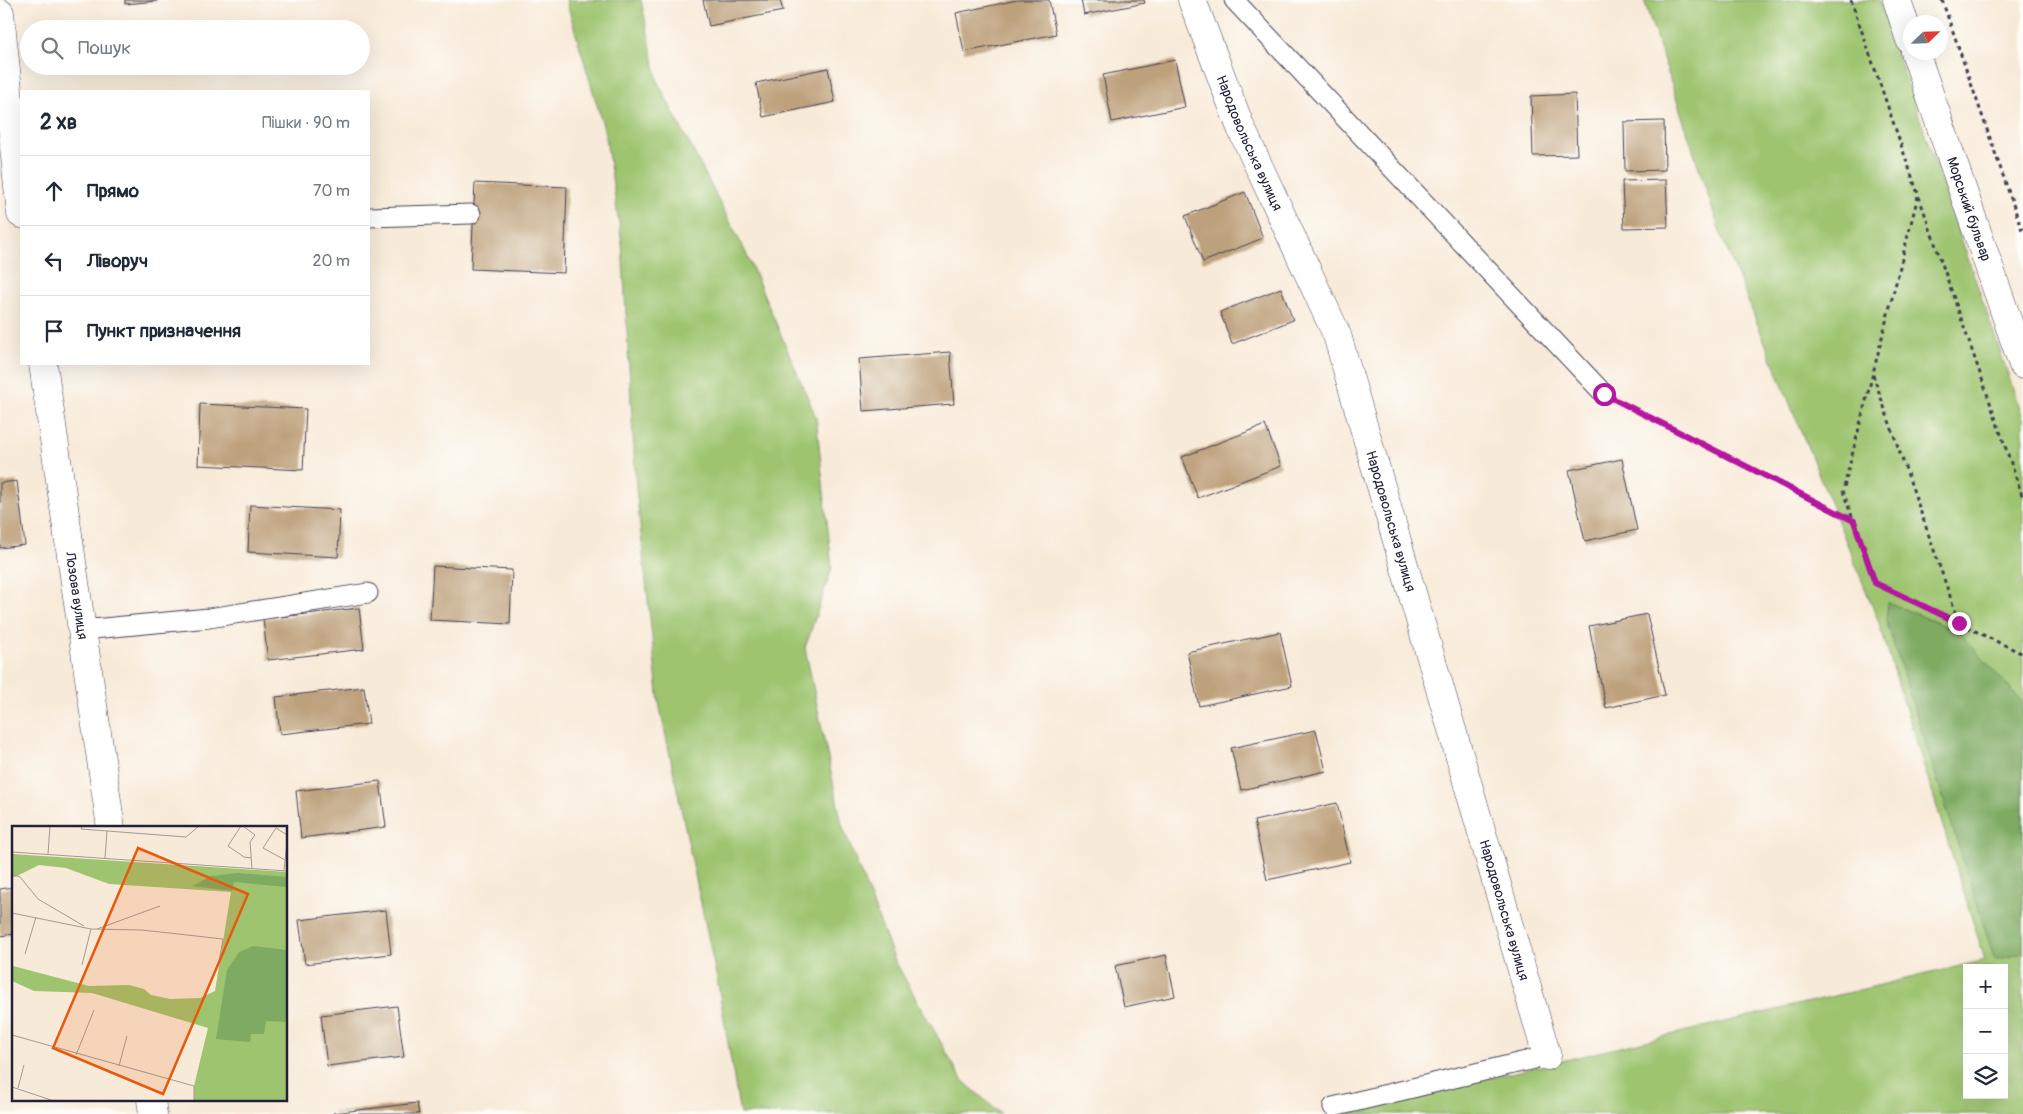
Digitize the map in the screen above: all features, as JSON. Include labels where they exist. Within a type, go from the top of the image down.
[{"type":"street","name":"Народовольська вулиця","points":[[1192,0],[1241,128],[1337,335],[1547,1056]]},
{"type":"street","points":[[1897,0],[1903,18]]},
{"type":"street","points":[[0,13],[20,204]]},
{"type":"street","name":"Морський бульвар","points":[[1918,60],[2023,365]]},
{"type":"street","name":"Лозова вулиця","points":[[43,365],[111,826]]},
{"type":"lane","points":[[1234,0],[1604,394]]},
{"type":"lane","points":[[370,217],[471,214]]},
{"type":"lane","points":[[82,630],[209,618],[368,593]]},
{"type":"lane","points":[[1333,1107],[1547,1056]]},
{"type":"path","points":[[1851,0],[2023,498]]},
{"type":"path","points":[[1942,0],[2023,233]]},
{"type":"path","points":[[1918,196],[1844,491],[1875,583],[2023,654]]},
{"type":"path","points":[[1873,375],[1959,623]]},
{"type":"path","points":[[1604,394],[1854,521]]},
{"type":"green space","points":[[566,0],[641,0],[658,83],[746,253],[816,417],[832,568],[805,648],[842,825],[895,961],[962,1080],[1001,1114],[740,1114],[718,984],[659,703],[636,488],[622,243],[605,132]]},
{"type":"green space","points":[[1644,0],[1879,0],[2023,418],[2023,1114],[1339,1114],[1963,965],[1963,1099],[2008,1099],[2008,964],[1968,964],[1985,960],[1878,620],[1720,232]]},
{"type":"green space","points":[[1888,602],[1959,632],[2023,703],[2023,953],[1995,960],[1886,620]]},
{"type":"building","points":[[125,0],[157,0],[157,1],[125,4]]},
{"type":"building","points":[[703,0],[780,0],[783,11],[709,26]]},
{"type":"building","points":[[1017,0],[1049,0],[1056,34],[964,52],[956,13]]},
{"type":"building","points":[[1081,0],[1144,0],[1145,3],[1084,15]]},
{"type":"building","points":[[1175,60],[1185,107],[1112,122],[1103,75]]},
{"type":"building","points":[[828,68],[835,102],[763,117],[756,83]]},
{"type":"building","points":[[1575,94],[1577,155],[1533,156],[1531,96]]},
{"type":"building","points":[[1664,121],[1665,170],[1625,171],[1624,122]]},
{"type":"building","points":[[1666,180],[1668,227],[1624,228],[1622,181]]},
{"type":"building","points":[[475,183],[567,187],[564,273],[471,269]]},
{"type":"building","points":[[1245,192],[1263,238],[1203,262],[1185,216]]},
{"type":"building","points":[[1281,288],[1293,320],[1232,344],[1220,312]]},
{"type":"building","points":[[950,352],[954,404],[863,411],[859,359]]},
{"type":"building","points":[[200,404],[306,409],[303,470],[198,465]]},
{"type":"building","points":[[1265,425],[1281,466],[1198,498],[1182,457]]},
{"type":"building","points":[[1622,459],[1637,530],[1585,541],[1569,470]]},
{"type":"building","points":[[17,481],[25,545],[0,548],[0,483]]},
{"type":"building","points":[[250,505],[340,510],[338,557],[248,552]]},
{"type":"building","points":[[433,566],[512,570],[510,624],[430,620]]},
{"type":"building","points":[[359,608],[364,649],[268,660],[263,619]]},
{"type":"building","points":[[1647,614],[1665,695],[1606,708],[1589,626]]},
{"type":"building","points":[[1280,632],[1292,686],[1199,706],[1187,652]]},
{"type":"building","points":[[364,687],[369,724],[280,734],[276,697]]},
{"type":"building","points":[[1316,730],[1326,771],[1241,790],[1231,748]]},
{"type":"building","points":[[380,781],[386,827],[301,838],[296,791]]},
{"type":"building","points":[[1337,803],[1350,862],[1267,880],[1254,821]]},
{"type":"building","points":[[12,887],[12,934],[0,936],[0,889]]},
{"type":"building","points":[[386,910],[391,954],[305,964],[299,920]]},
{"type":"building","points":[[1166,955],[1175,996],[1124,1007],[1115,966]]},
{"type":"building","points":[[397,1006],[404,1057],[327,1066],[321,1015]]},
{"type":"building","points":[[417,1103],[419,1114],[333,1114],[333,1113]]},
{"type":"route","points":[[1604,394],[1854,521],[1875,583],[1959,623]]}]
